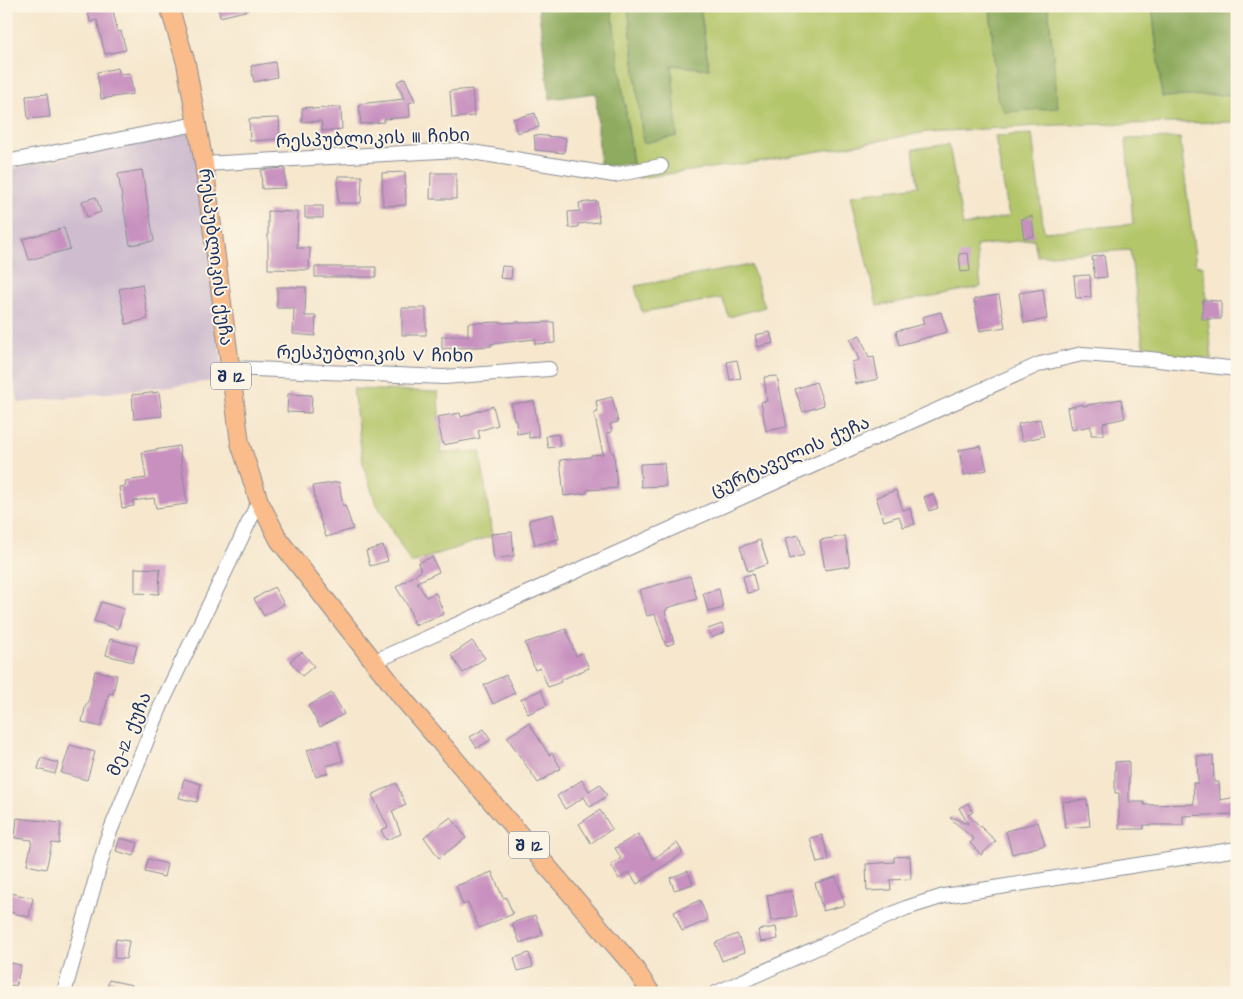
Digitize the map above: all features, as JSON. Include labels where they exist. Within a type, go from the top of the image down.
[{"type":"main road","name":"რესპუბლიკის ქუჩა","points":[[169,6],[186,63],[204,164],[240,443],[258,501],[278,540],[373,662],[633,966],[651,993]]},
{"type":"street","points":[[6,162],[196,124]]},
{"type":"street","name":"რესპუბლიკის III ჩიხი","points":[[204,164],[459,150],[614,175],[661,166]]},
{"type":"street","name":"ცურტაველის ქუჩა","points":[[373,662],[1040,364],[1082,354],[1150,359],[1237,369]]},
{"type":"street","name":"რესპუბლიკის V ჩიხი","points":[[230,368],[444,377],[549,370]]},
{"type":"street","name":"მე-12 ქუჩა","points":[[64,993],[107,839],[162,703],[258,501]]},
{"type":"street","points":[[716,993],[906,908],[944,896],[1237,850]]},
{"type":"shaded area","points":[[190,132],[199,169],[224,380],[19,403],[6,356],[6,170]]},
{"type":"green space","points":[[538,6],[611,6],[633,164],[600,166],[596,93],[550,99]]},
{"type":"green space","points":[[611,6],[628,6],[643,143],[677,136],[672,65],[709,69],[700,6],[990,6],[997,98],[1058,108],[1048,6],[1152,6],[1162,97],[1237,94],[1237,122],[1059,125],[928,132],[763,161],[638,178],[633,164]]},
{"type":"green space","points":[[628,6],[700,6],[709,69],[672,65],[677,136],[643,143]]},
{"type":"green space","points":[[990,6],[1048,6],[1058,108],[1005,112],[997,98]]},
{"type":"green space","points":[[1152,6],[1237,6],[1237,94],[1162,97]]},
{"type":"green space","points":[[1032,134],[1044,232],[1133,224],[1126,139],[1180,138],[1196,265],[1203,266],[1212,359],[1144,351],[1130,250],[1037,256],[1034,239],[976,246],[981,287],[877,306],[851,195],[918,186],[913,149],[949,144],[963,226],[1009,216],[995,136]]},
{"type":"green space","points":[[751,265],[765,307],[729,317],[722,298],[642,312],[635,286]]},
{"type":"green space","points":[[353,389],[438,392],[441,453],[480,451],[492,536],[411,563],[375,501],[363,463]]},
{"type":"building","points":[[87,6],[112,6],[118,32],[121,31],[126,50],[105,54],[97,20],[90,22]]},
{"type":"building","points":[[218,6],[249,6],[249,10],[220,17]]},
{"type":"building","points":[[275,62],[277,77],[254,82],[251,66]]},
{"type":"building","points":[[118,68],[119,74],[130,73],[133,94],[101,99],[97,72]]},
{"type":"building","points":[[405,78],[415,101],[409,103],[410,117],[384,119],[384,122],[361,124],[359,104],[404,99],[397,82]]},
{"type":"building","points":[[472,89],[474,116],[452,118],[450,91]]},
{"type":"building","points":[[47,94],[50,117],[28,119],[26,96]]},
{"type":"building","points":[[312,107],[312,109],[341,107],[342,129],[322,131],[321,121],[302,122],[302,108]]},
{"type":"building","points":[[535,113],[539,127],[517,133],[513,119]]},
{"type":"building","points":[[279,118],[280,139],[250,141],[249,119]]},
{"type":"building","points":[[534,135],[566,138],[564,153],[535,150]]},
{"type":"building","points":[[285,168],[285,188],[262,189],[261,170]]},
{"type":"building","points":[[142,170],[154,241],[130,245],[118,174]]},
{"type":"building","points":[[405,172],[406,205],[383,206],[382,173]]},
{"type":"building","points":[[431,173],[456,173],[456,199],[430,199]]},
{"type":"building","points":[[338,176],[362,176],[361,203],[338,203]]},
{"type":"building","points":[[96,197],[101,212],[87,217],[82,201]]},
{"type":"building","points":[[597,201],[599,222],[578,224],[578,227],[569,228],[568,212],[580,211],[579,203]]},
{"type":"building","points":[[305,206],[323,206],[323,218],[305,218]]},
{"type":"building","points":[[268,211],[298,212],[297,248],[310,248],[309,270],[268,269]]},
{"type":"building","points":[[1032,216],[1034,236],[1024,238],[1021,219]]},
{"type":"building","points":[[64,228],[70,249],[29,260],[23,239]]},
{"type":"building","points":[[968,253],[970,271],[961,272],[959,254]]},
{"type":"building","points":[[1104,255],[1107,277],[1095,278],[1092,257]]},
{"type":"building","points":[[502,266],[512,267],[511,279],[500,278]]},
{"type":"building","points":[[315,267],[376,267],[376,277],[315,277]]},
{"type":"building","points":[[1090,275],[1091,297],[1076,298],[1074,276]]},
{"type":"building","points":[[142,284],[148,319],[126,324],[119,289]]},
{"type":"building","points":[[277,287],[306,287],[305,316],[316,316],[315,336],[293,334],[294,308],[277,308]]},
{"type":"building","points":[[1043,289],[1047,319],[1024,323],[1019,293]]},
{"type":"building","points":[[999,295],[1005,327],[980,331],[974,299]]},
{"type":"building","points":[[1203,300],[1221,301],[1221,319],[1202,319]]},
{"type":"building","points":[[402,308],[426,308],[426,335],[402,335]]},
{"type":"building","points":[[941,312],[947,332],[899,345],[896,331],[924,324],[922,317]]},
{"type":"building","points":[[554,322],[555,343],[535,344],[535,339],[491,344],[491,346],[442,349],[442,336],[468,336],[468,323]]},
{"type":"building","points":[[770,332],[773,343],[758,347],[755,335]]},
{"type":"building","points":[[860,335],[869,358],[874,357],[878,379],[856,384],[852,362],[859,360],[850,339]]},
{"type":"building","points":[[737,360],[741,378],[730,380],[727,362]]},
{"type":"building","points":[[777,376],[787,427],[766,431],[761,402],[767,401],[764,377]]},
{"type":"building","points":[[816,382],[824,405],[803,412],[795,389]]},
{"type":"building","points":[[159,392],[162,416],[134,419],[132,395]]},
{"type":"building","points":[[288,394],[312,395],[311,413],[287,412]]},
{"type":"building","points":[[612,397],[618,422],[610,424],[612,432],[607,433],[612,453],[614,453],[617,488],[587,490],[587,493],[564,496],[560,460],[603,454],[594,413],[598,412],[596,401]]},
{"type":"building","points":[[1121,399],[1125,418],[1103,423],[1104,435],[1091,435],[1091,426],[1071,430],[1067,408]]},
{"type":"building","points":[[534,401],[539,437],[529,438],[529,432],[517,434],[516,419],[514,420],[511,404]]},
{"type":"building","points":[[493,406],[498,425],[478,431],[480,438],[443,445],[437,417],[460,413],[461,417]]},
{"type":"building","points":[[1040,419],[1044,436],[1022,441],[1018,424]]},
{"type":"building","points":[[558,434],[560,446],[548,448],[546,436]]},
{"type":"building","points":[[179,446],[187,504],[156,508],[154,498],[133,501],[134,506],[122,508],[119,487],[126,486],[125,481],[146,478],[142,452]]},
{"type":"building","points":[[981,446],[987,470],[964,475],[959,450]]},
{"type":"building","points":[[664,463],[666,486],[641,487],[640,464]]},
{"type":"building","points":[[339,482],[343,506],[345,505],[353,529],[326,537],[317,510],[313,486]]},
{"type":"building","points":[[896,490],[903,510],[910,508],[915,524],[903,527],[899,516],[884,521],[876,497]]},
{"type":"building","points":[[933,494],[938,508],[929,511],[924,497]]},
{"type":"building","points":[[553,514],[559,539],[535,545],[529,520]]},
{"type":"building","points":[[512,532],[514,556],[494,559],[491,534]]},
{"type":"building","points":[[799,535],[804,555],[790,559],[785,538]]},
{"type":"building","points":[[845,536],[850,566],[825,570],[820,540]]},
{"type":"building","points":[[760,540],[768,564],[748,571],[740,547]]},
{"type":"building","points":[[383,546],[388,561],[370,566],[366,551]]},
{"type":"building","points":[[432,557],[439,572],[417,582],[426,597],[436,593],[444,614],[415,625],[409,608],[396,587],[421,571],[418,563]]},
{"type":"building","points":[[135,568],[160,569],[159,594],[135,593]]},
{"type":"building","points":[[753,574],[757,591],[747,593],[743,576]]},
{"type":"building","points":[[690,576],[697,599],[667,608],[665,611],[674,643],[666,646],[655,614],[647,616],[639,590]]},
{"type":"building","points":[[274,587],[284,604],[264,616],[254,599]]},
{"type":"building","points":[[719,589],[723,608],[708,612],[703,593]]},
{"type":"building","points":[[101,602],[124,609],[118,629],[94,621]]},
{"type":"building","points":[[722,624],[725,632],[711,638],[708,629]]},
{"type":"building","points":[[566,629],[576,656],[582,653],[589,668],[548,687],[540,668],[535,670],[525,643]]},
{"type":"building","points":[[110,639],[137,646],[133,662],[106,655]]},
{"type":"building","points":[[472,641],[485,658],[463,673],[451,655]]},
{"type":"building","points":[[302,652],[314,666],[302,676],[290,661]]},
{"type":"building","points":[[95,671],[117,675],[113,694],[109,693],[101,727],[82,722]]},
{"type":"building","points":[[506,675],[515,693],[493,704],[484,685]]},
{"type":"building","points":[[541,690],[547,705],[528,714],[521,699]]},
{"type":"building","points":[[332,693],[344,714],[320,727],[308,706]]},
{"type":"building","points":[[529,723],[549,755],[552,753],[561,768],[538,783],[507,737]]},
{"type":"building","points":[[484,729],[491,740],[477,748],[470,737]]},
{"type":"building","points":[[337,741],[343,761],[326,766],[328,773],[316,777],[307,750]]},
{"type":"building","points":[[70,745],[95,752],[87,780],[61,773]]},
{"type":"building","points":[[1197,756],[1213,756],[1214,782],[1219,782],[1220,800],[1237,797],[1237,814],[1183,816],[1183,825],[1144,825],[1144,829],[1119,829],[1119,793],[1115,793],[1115,762],[1129,761],[1129,802],[1144,802],[1144,805],[1194,804],[1193,783],[1198,783]]},
{"type":"building","points":[[41,758],[58,763],[55,774],[38,769]]},
{"type":"building","points":[[184,779],[201,784],[197,802],[179,798]]},
{"type":"building","points":[[582,780],[589,791],[600,784],[607,796],[590,807],[584,797],[565,809],[557,796]]},
{"type":"building","points":[[396,783],[406,805],[392,811],[401,834],[386,840],[381,830],[388,827],[372,795]]},
{"type":"building","points":[[1087,800],[1090,826],[1065,828],[1062,802]]},
{"type":"building","points":[[968,803],[973,812],[968,815],[996,841],[981,855],[970,843],[974,839],[950,818],[968,824],[959,808]]},
{"type":"building","points":[[600,810],[612,829],[591,843],[579,824]]},
{"type":"building","points":[[451,817],[466,838],[439,858],[424,837]]},
{"type":"building","points":[[17,818],[61,823],[59,844],[52,843],[46,869],[27,865],[32,840],[15,838]]},
{"type":"building","points":[[1038,822],[1045,845],[1012,854],[1006,831]]},
{"type":"building","points":[[638,834],[653,859],[677,843],[683,853],[637,884],[629,872],[619,879],[611,865],[621,858],[615,848]]},
{"type":"building","points":[[822,835],[829,860],[817,863],[810,838]]},
{"type":"building","points":[[120,838],[138,843],[134,856],[116,851]]},
{"type":"building","points":[[910,856],[911,879],[890,880],[891,890],[867,891],[866,864],[894,862],[894,857]]},
{"type":"building","points":[[148,859],[167,864],[164,877],[145,872]]},
{"type":"building","points":[[688,871],[693,884],[674,890],[670,878]]},
{"type":"building","points":[[492,872],[503,898],[506,897],[513,914],[479,928],[468,903],[463,905],[456,886]]},
{"type":"building","points":[[836,877],[845,905],[823,911],[815,883]]},
{"type":"building","points":[[792,891],[797,916],[771,921],[767,895]]},
{"type":"building","points":[[6,892],[33,898],[29,917],[6,911]]},
{"type":"building","points":[[700,900],[708,920],[682,931],[674,912]]},
{"type":"building","points":[[535,915],[543,935],[520,943],[512,923]]},
{"type":"building","points":[[776,927],[778,939],[761,942],[758,930]]},
{"type":"building","points":[[737,934],[745,952],[722,961],[715,943]]},
{"type":"building","points":[[116,939],[129,941],[126,959],[114,958]]},
{"type":"building","points":[[529,953],[533,967],[518,971],[514,958]]},
{"type":"building","points":[[6,962],[21,965],[16,986],[6,984]]},
{"type":"building","points":[[109,980],[132,985],[130,993],[106,993]]}]
